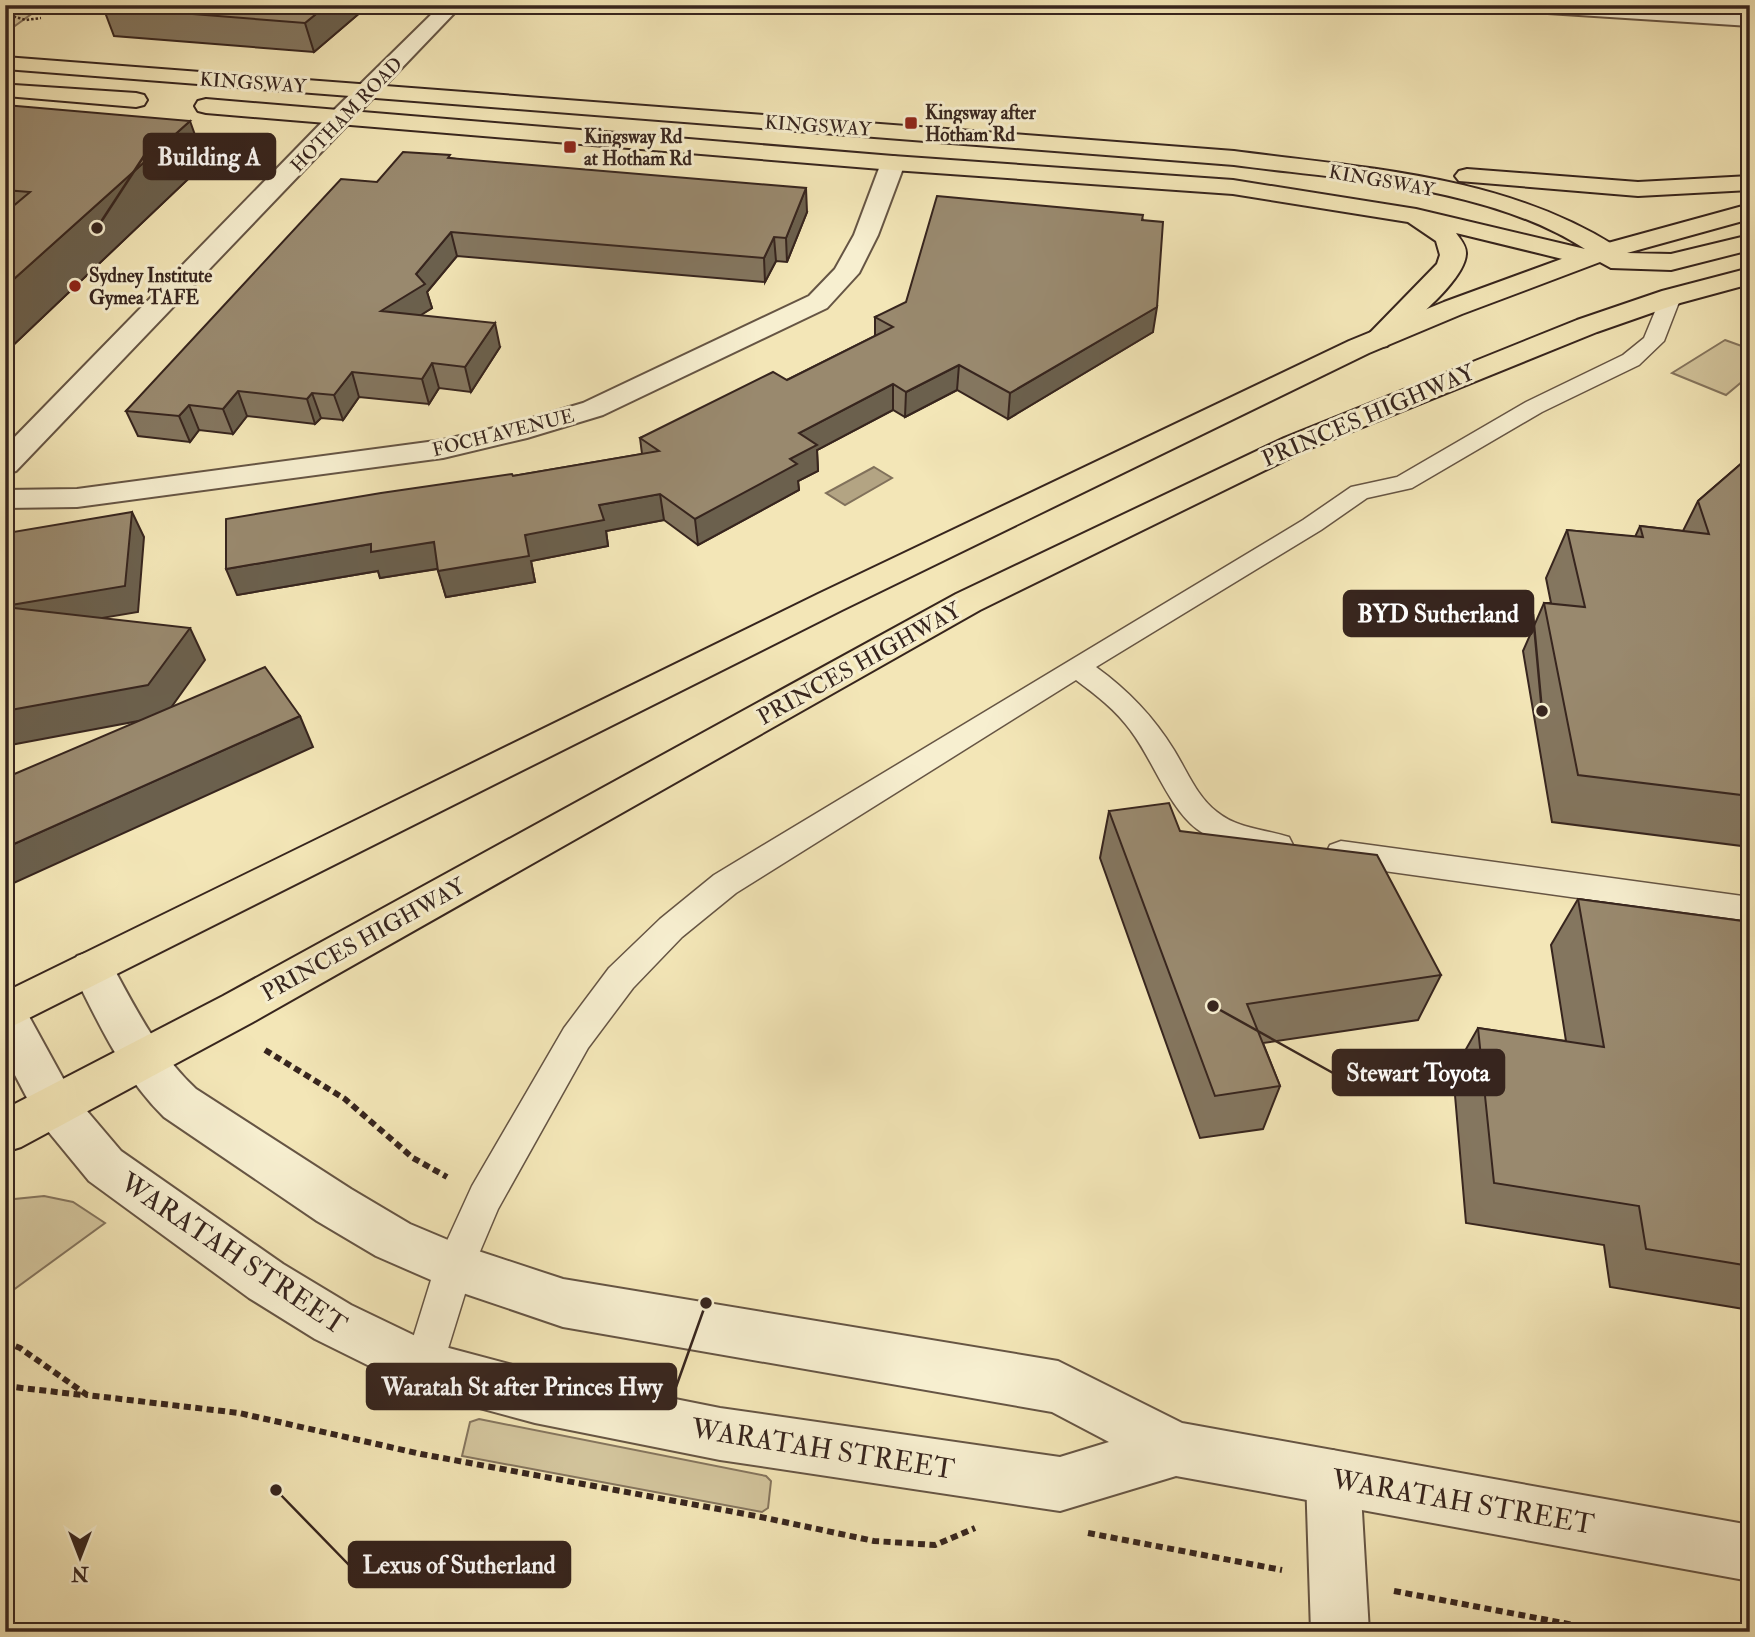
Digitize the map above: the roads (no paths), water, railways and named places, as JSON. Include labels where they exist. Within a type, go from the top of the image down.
[{"type":"main road","name":"KINGSWAY","points":[[5,63],[1186,153],[1382,179],[1469,195],[1566,225],[1602,256]]},
{"type":"main road","points":[[5,90],[163,102]]},
{"type":"main road","name":"KINGSWAY","points":[[190,104],[893,163],[1233,187],[1416,216],[1602,256],[1671,262],[1750,242]]},
{"type":"main road","points":[[1186,153],[1295,157],[1601,188],[1667,189],[1750,183]]},
{"type":"main road","points":[[5,1013],[830,601],[1377,340],[1602,256],[1750,211]]},
{"type":"main road","points":[[1377,340],[1443,278],[1453,261],[1453,249],[1446,235],[1416,216]]},
{"type":"main road","points":[[1587,326],[1601,315],[1612,298],[1602,256]]},
{"type":"main road","name":"PRINCES HIGHWAY","points":[[5,1132],[238,1009],[968,601],[1295,444],[1587,326],[1671,297],[1750,276]]},
{"type":"street","name":"HOTHAM ROAD","points":[[5,465],[340,117],[452,5]]},
{"type":"street","points":[[1517,5],[1750,20]]},
{"type":"street","name":"FOCH AVENUE","points":[[5,499],[77,498],[443,449],[593,410],[818,302],[846,273],[866,235],[893,163]]},
{"type":"street","name":"WARATAH STREET","points":[[92,968],[141,1058],[158,1082],[180,1103],[393,1240],[454,1267],[563,1303],[1058,1387],[1176,1449],[1750,1553]]},
{"type":"street","name":"WARATAH STREET","points":[[5,1013],[54,1105],[105,1166],[266,1281],[332,1322],[424,1367],[535,1396],[720,1434],[1060,1484],[1176,1449]]},
{"type":"street","points":[[1333,1478],[1339,1606]]},
{"type":"lane","points":[[424,1367],[454,1267],[485,1198],[576,1038],[621,978],[671,928],[725,884],[1312,525],[1359,492],[1404,483],[1534,407],[1631,360],[1653,341],[1671,297]]},
{"type":"lane","points":[[1076,667],[1116,694],[1149,733],[1187,800],[1206,820],[1233,836],[1750,910]]},
{"type":"place","name":"Kingsway after Hotham Rd","points":[[911,123]]},
{"type":"place","name":"Kingsway Rd at Hotham Rd","points":[[570,147]]},
{"type":"place","name":"Building A","points":[[97,228]]},
{"type":"place","name":"Sydney Institute Gymea TAFE","points":[[75,286]]},
{"type":"place","name":"BYD Sutherland","points":[[1542,711]]},
{"type":"place","name":"Stewart Toyota","points":[[1213,1006]]},
{"type":"place","name":"Waratah St after Princes Hwy","points":[[706,1303]]},
{"type":"place","name":"Lexus of Sutherland","points":[[276,1490]]}]
